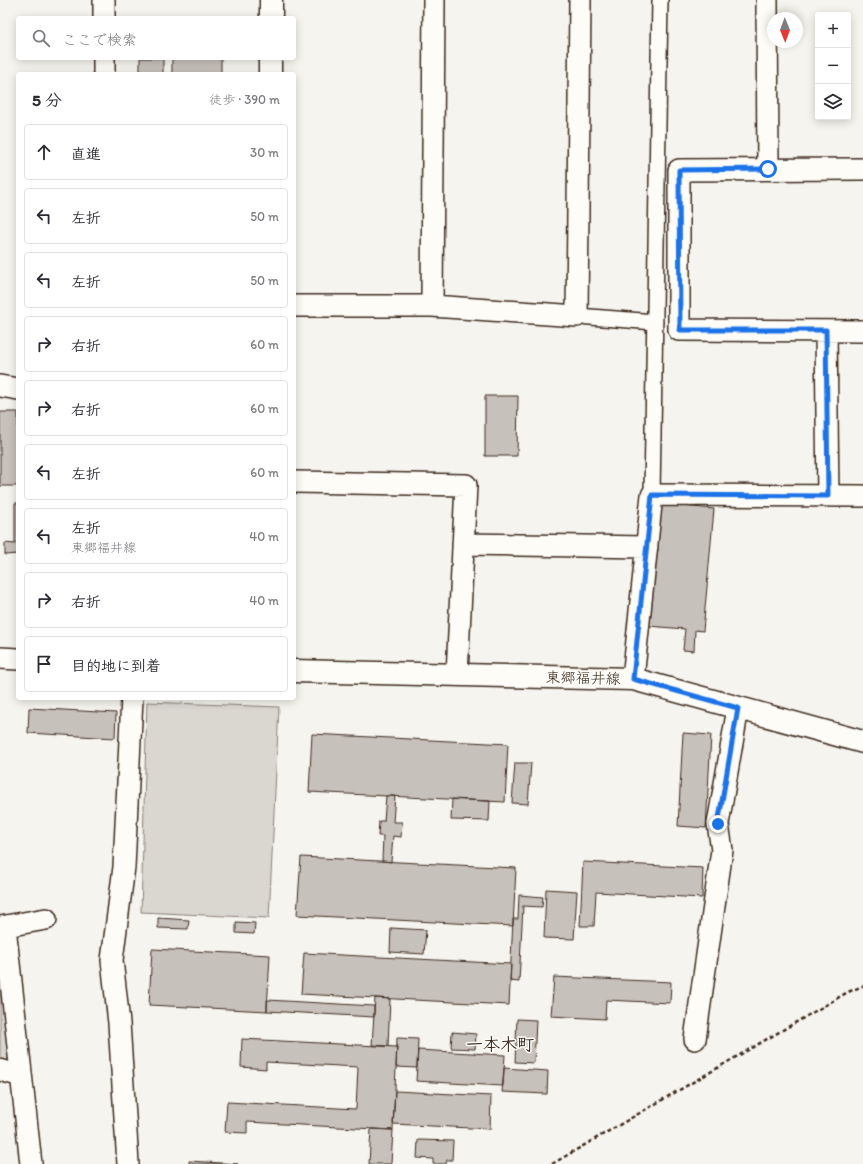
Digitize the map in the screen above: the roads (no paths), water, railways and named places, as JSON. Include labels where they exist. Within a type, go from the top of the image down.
[{"type":"main road","points":[[271,0],[271,16]]},
{"type":"main road","points":[[270,60],[270,72]]},
{"type":"main road","name":"東郷福井線","points":[[296,671],[633,679],[863,742]]},
{"type":"street","points":[[104,0],[104,16]]},
{"type":"street","points":[[432,306],[434,0]]},
{"type":"street","points":[[577,316],[580,0]]},
{"type":"street","points":[[633,679],[652,495],[660,0]]},
{"type":"street","points":[[767,0],[768,169]]},
{"type":"street","points":[[104,60],[104,72]]},
{"type":"street","points":[[863,169],[679,170],[680,330],[863,331]]},
{"type":"street","points":[[296,306],[432,306],[655,322]]},
{"type":"street","points":[[826,330],[828,496]]},
{"type":"street","points":[[0,386],[16,389]]},
{"type":"street","points":[[296,482],[466,485],[457,675]]},
{"type":"street","points":[[652,495],[863,496]]},
{"type":"street","points":[[463,544],[647,547]]},
{"type":"street","points":[[0,658],[16,659]]},
{"type":"street","points":[[128,1164],[119,1023],[112,960],[124,867],[132,700]]},
{"type":"street","points":[[695,1039],[722,850],[718,824],[738,708]]},
{"type":"street","points":[[30,1164],[21,1076],[2,927],[46,919]]},
{"type":"street","points":[[0,1070],[21,1076]]},
{"type":"district","name":"一本木町","points":[[500,1044]]}]
